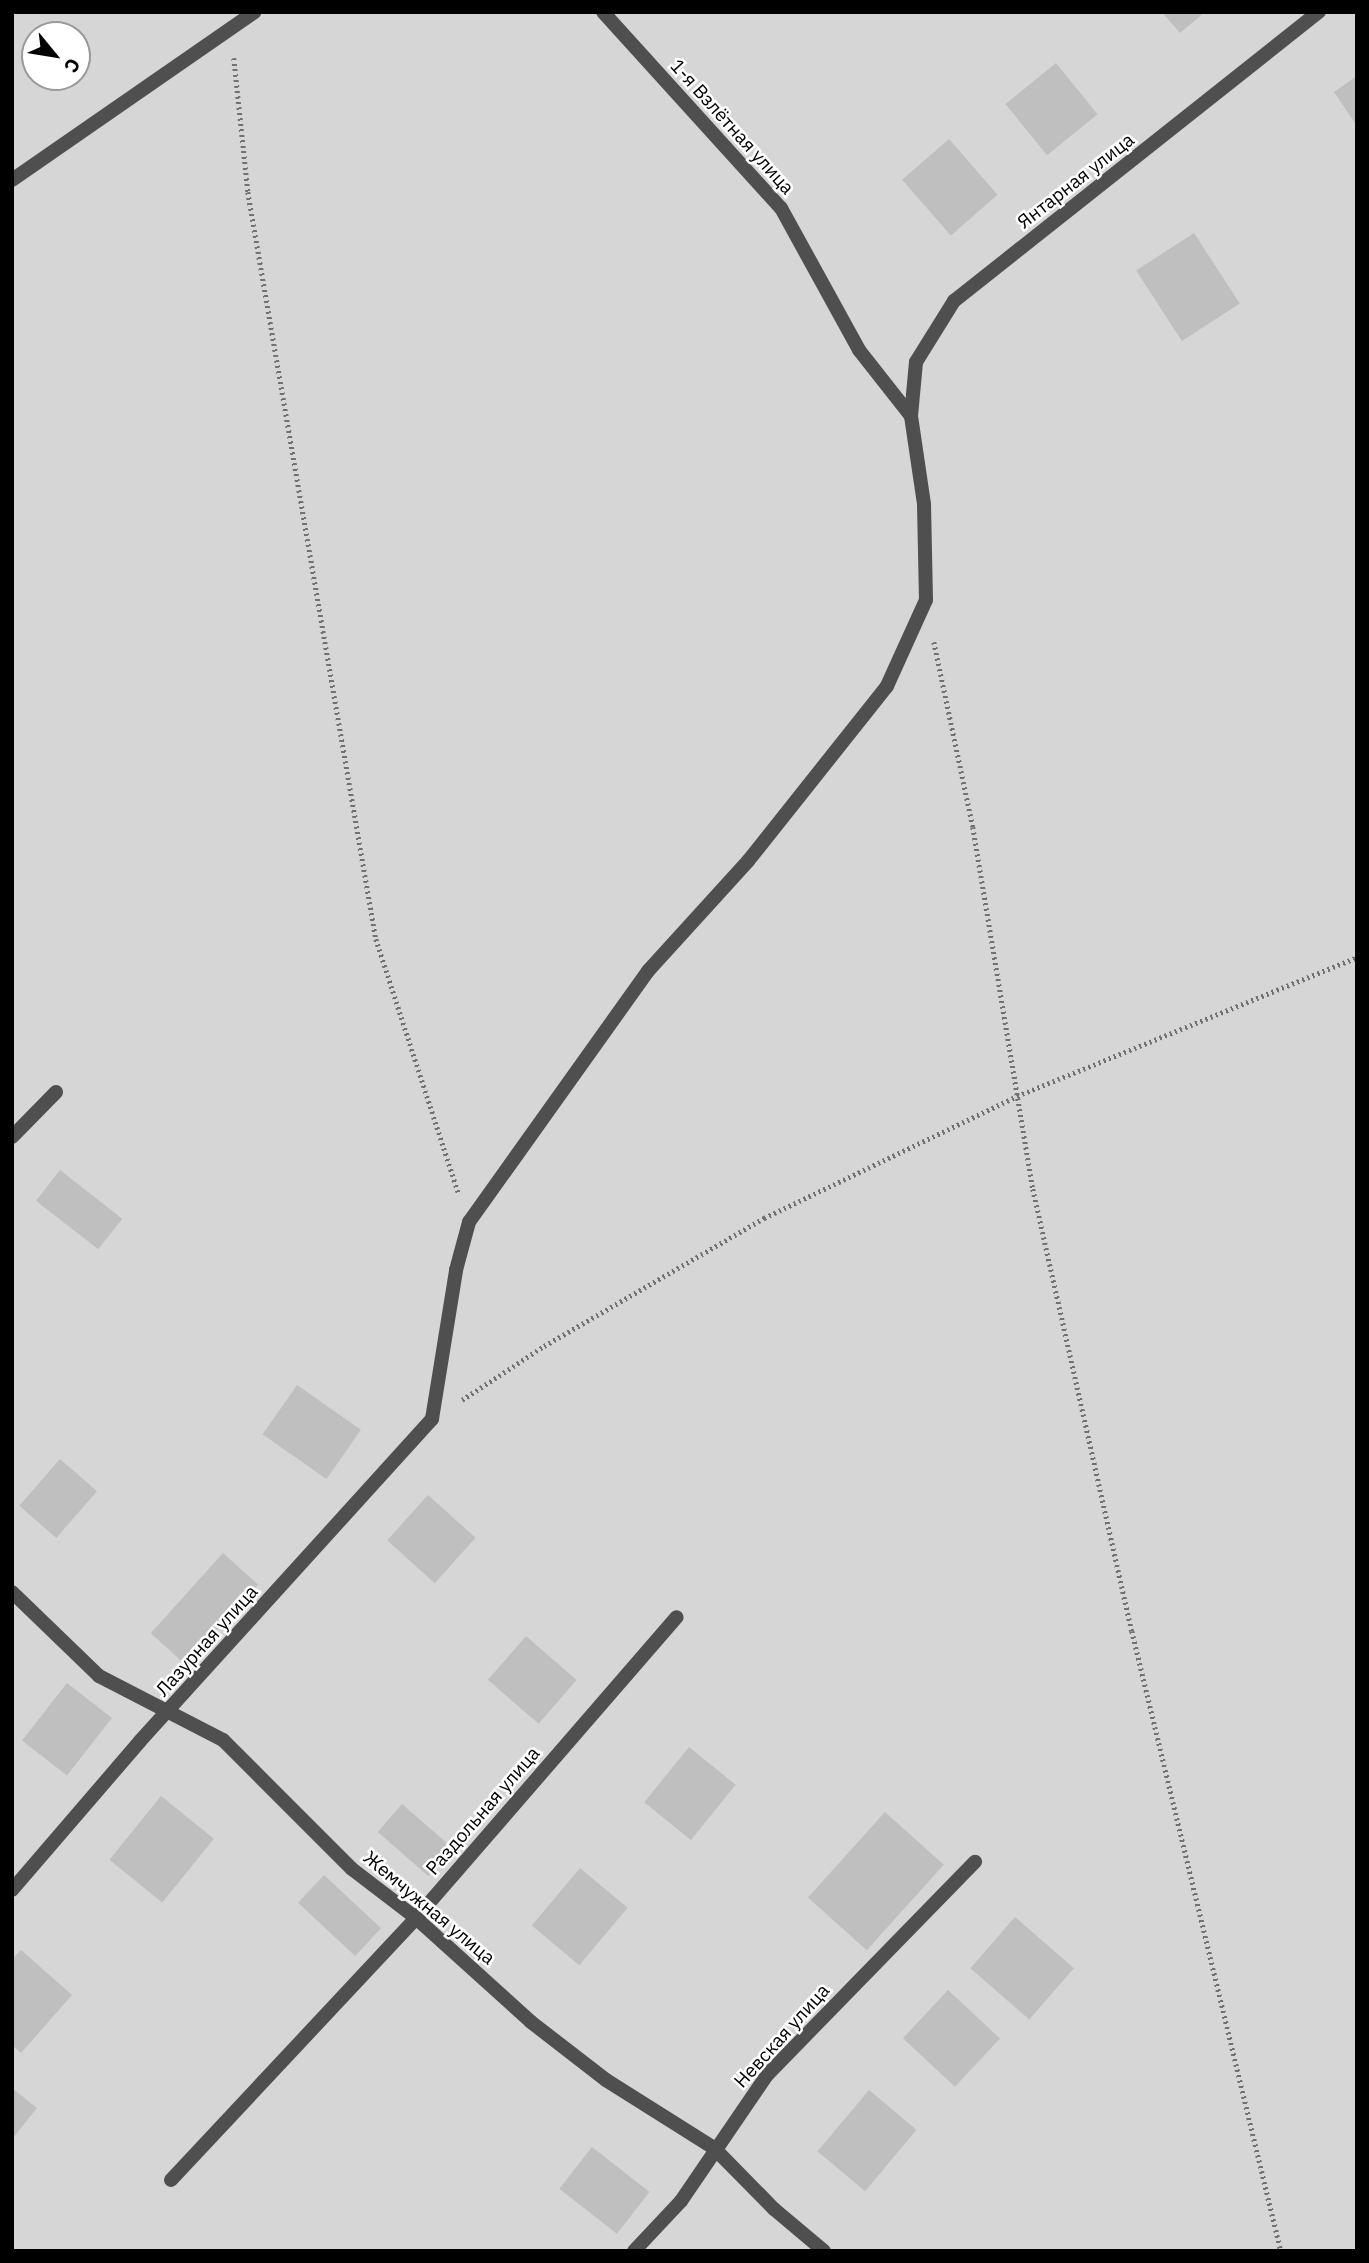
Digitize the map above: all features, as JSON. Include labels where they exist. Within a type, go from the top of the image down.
[{"type":"street","points":[[12,180],[255,12]]},
{"type":"street","name":"1-я Взлётная улица","points":[[603,12],[781,208],[859,350],[911,416]]},
{"type":"street","name":"Янтарная улица","points":[[926,600],[924,504],[911,416],[916,362],[954,301],[1319,12]]},
{"type":"street","points":[[432,1419],[456,1270],[469,1222],[648,971],[841,749],[887,686],[926,600]]},
{"type":"street","points":[[12,1136],[56,1092]]},
{"type":"street","name":"Лазурная улица","points":[[12,1890],[432,1419]]},
{"type":"street","name":"Жемчужная улица","points":[[12,1592],[99,1676],[172,1711],[223,1740],[352,1869],[416,1918],[552,2039],[606,2080],[714,2148],[774,2209],[824,2251]]},
{"type":"street","name":"Раздольная улица","points":[[170,2180],[416,1918],[677,1617]]},
{"type":"street","name":"Невская улица","points":[[634,2251],[681,2201],[714,2148],[768,2075],[975,1863]]},
{"type":"path","points":[[230,29],[248,192],[376,939],[419,1083],[469,1222]]},
{"type":"path","points":[[926,600],[973,827],[1033,1189],[1126,1605],[1281,2251]]},
{"type":"path","points":[[432,1419],[544,1346],[764,1218],[1017,1096],[1357,957]]},
{"type":"shaded area","points":[[12,12],[1357,12],[1357,2251],[12,2251]]},
{"type":"building","points":[[1162,12],[1205,12],[1180,33]]},
{"type":"building","points":[[1056,63],[1098,114],[1047,155],[1005,104]]},
{"type":"building","points":[[1357,76],[1357,126],[1334,92]]},
{"type":"building","points":[[949,139],[998,195],[951,236],[902,180]]},
{"type":"building","points":[[1194,233],[1240,303],[1182,341],[1136,271]]},
{"type":"building","points":[[60,1170],[122,1219],[98,1249],[36,1201]]},
{"type":"building","points":[[297,1385],[361,1430],[326,1479],[263,1434]]},
{"type":"building","points":[[60,1459],[97,1491],[56,1538],[19,1506]]},
{"type":"building","points":[[428,1495],[476,1538],[435,1583],[387,1540]]},
{"type":"building","points":[[223,1553],[258,1584],[186,1665],[151,1633]]},
{"type":"building","points":[[526,1636],[577,1680],[539,1724],[488,1680]]},
{"type":"building","points":[[67,1683],[112,1718],[67,1776],[22,1741]]},
{"type":"building","points":[[689,1747],[736,1785],[691,1840],[644,1802]]},
{"type":"building","points":[[161,1796],[214,1839],[162,1903],[109,1860]]},
{"type":"building","points":[[402,1804],[453,1848],[428,1876],[378,1832]]},
{"type":"building","points":[[885,1812],[944,1865],[867,1950],[808,1897]]},
{"type":"building","points":[[580,1868],[627,1908],[579,1965],[532,1925]]},
{"type":"building","points":[[324,1875],[381,1928],[355,1956],[298,1903]]},
{"type":"building","points":[[1015,1917],[1074,1968],[1029,2019],[970,1968]]},
{"type":"building","points":[[21,1950],[72,1995],[21,2053],[12,2045],[12,1959]]},
{"type":"building","points":[[948,1990],[1000,2038],[955,2087],[903,2038]]},
{"type":"building","points":[[12,2088],[37,2108],[12,2139]]},
{"type":"building","points":[[869,2090],[916,2130],[865,2191],[818,2151]]},
{"type":"building","points":[[592,2147],[650,2192],[617,2234],[559,2189]]}]
